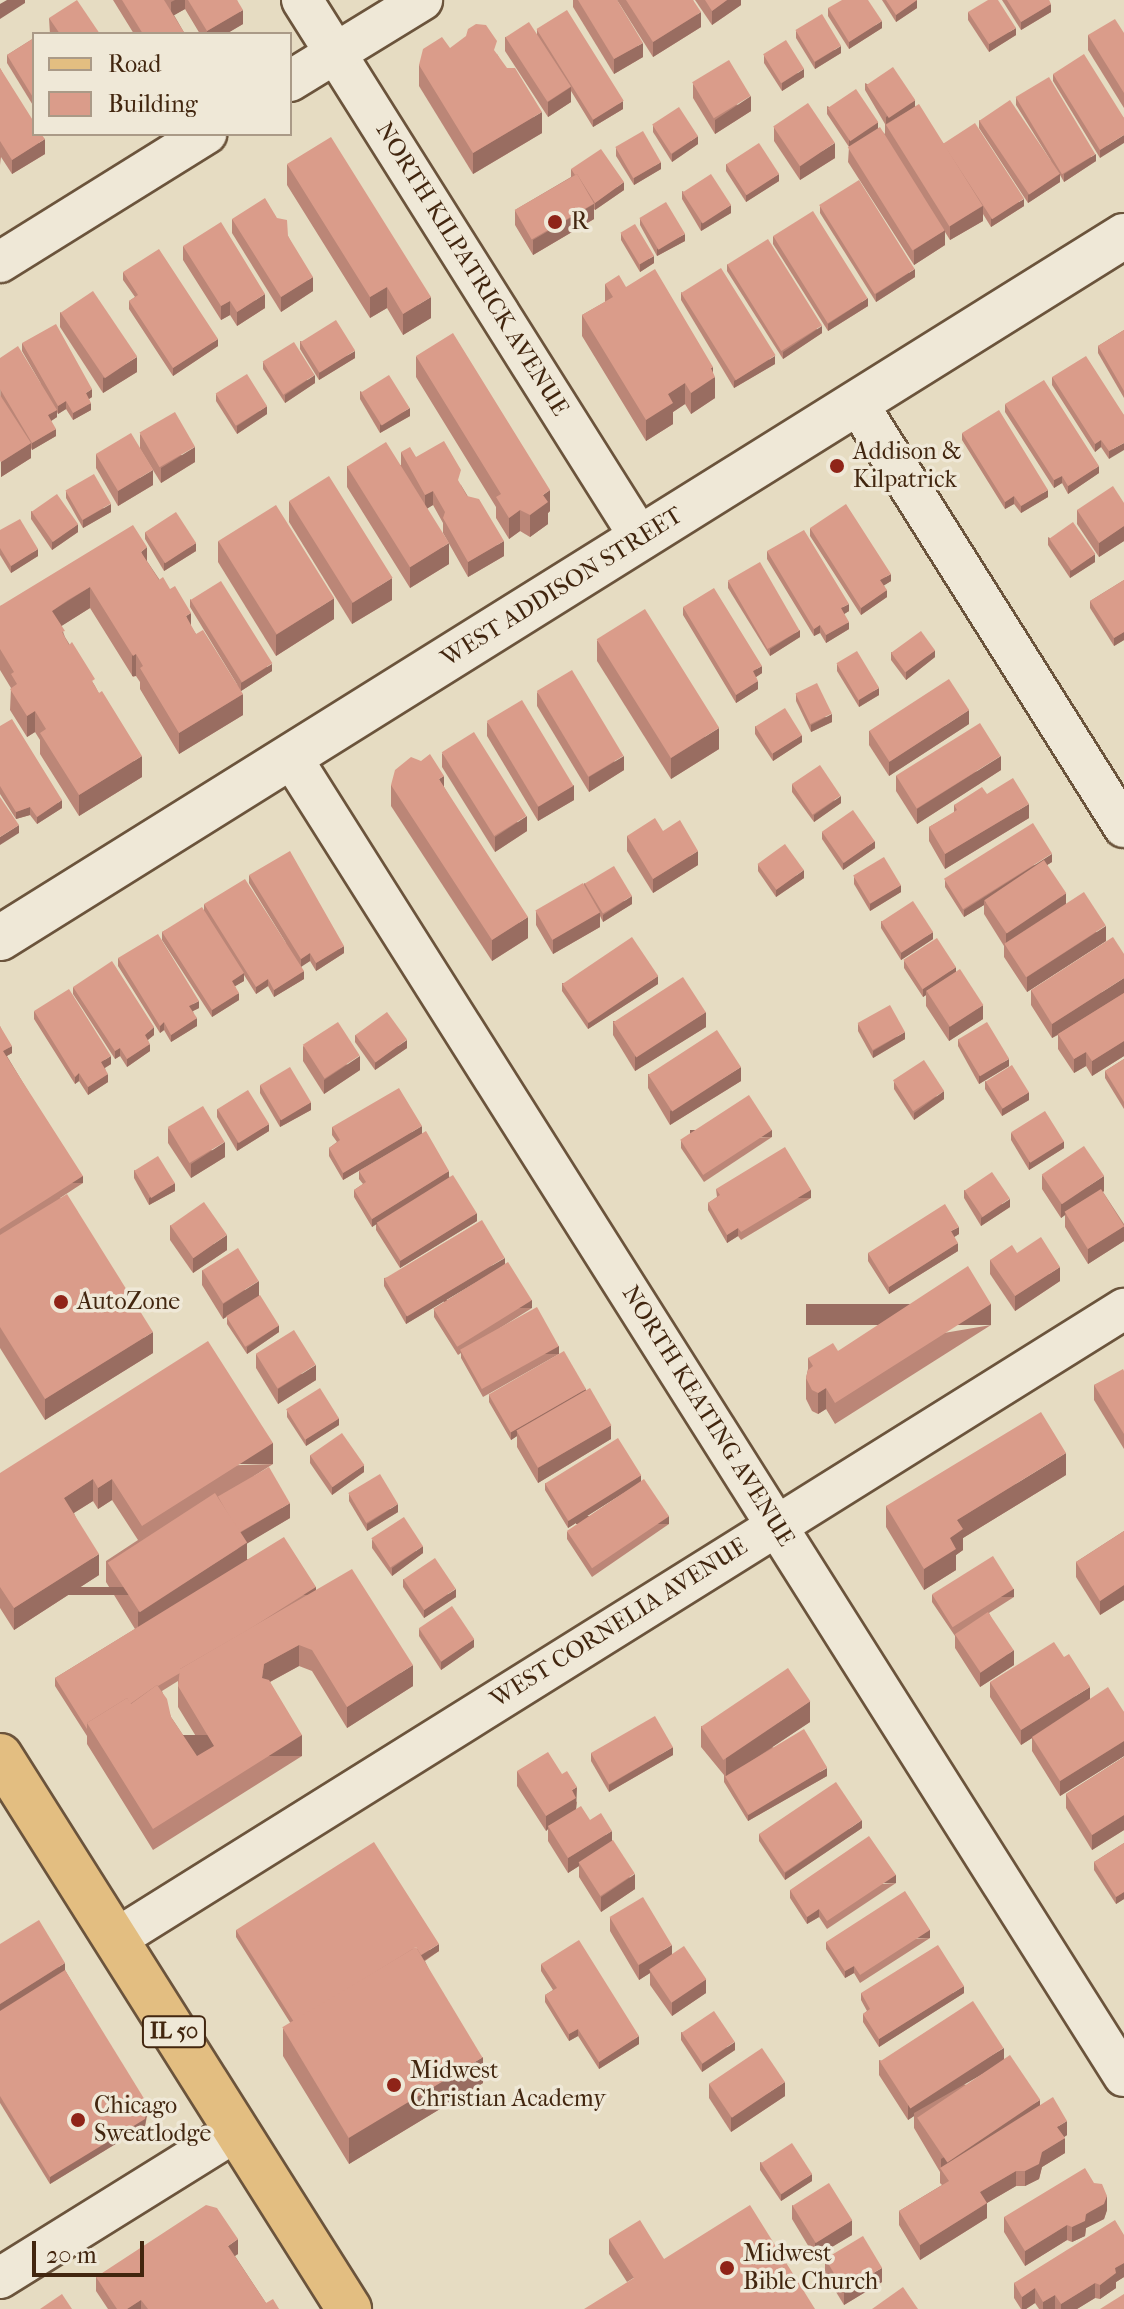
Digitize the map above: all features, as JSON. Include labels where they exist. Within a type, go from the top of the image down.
[{"type":"main road","name":"WEST ADDISON STREET","points":[[0,938],[1124,236]]},
{"type":"main road","name":"IL 50","points":[[0,1756],[349,2309]]},
{"type":"street","name":"NORTH KILPATRICK AVENUE","points":[[302,0],[641,539]]},
{"type":"street","points":[[292,80],[422,0]]},
{"type":"street","points":[[0,262],[203,136]]},
{"type":"street","points":[[857,403],[1124,827]]},
{"type":"street","name":"NORTH KEATING AVENUE","points":[[291,757],[1124,2076]]},
{"type":"street","name":"WEST CORNELIA AVENUE","points":[[116,1939],[1124,1309]]},
{"type":"street","points":[[0,2278],[236,2131]]},
{"type":"building","points":[[77,0],[99,32],[59,32],[49,18]]},
{"type":"building","points":[[122,0],[164,0],[184,32],[142,32]]},
{"type":"building","points":[[188,0],[237,0],[243,10],[207,31]]},
{"type":"building","points":[[578,0],[617,0],[643,43],[614,59]]},
{"type":"building","points":[[626,0],[693,0],[701,12],[653,42]]},
{"type":"building","points":[[705,0],[727,0],[712,11]]},
{"type":"building","points":[[842,0],[868,0],[882,21],[849,42],[828,8]]},
{"type":"building","points":[[886,0],[917,0],[896,15]]},
{"type":"building","points":[[988,0],[998,0],[1016,28],[989,44],[968,12]]},
{"type":"building","points":[[1007,0],[1049,0],[1051,4],[1021,22]]},
{"type":"building","points":[[567,10],[624,101],[593,120],[536,29]]},
{"type":"building","points":[[822,14],[841,46],[814,62],[795,30]]},
{"type":"building","points":[[1115,19],[1124,33],[1124,93],[1088,35]]},
{"type":"building","points":[[529,22],[571,87],[547,102],[506,37]]},
{"type":"building","points":[[476,24],[486,25],[497,41],[494,50],[507,68],[515,68],[542,112],[473,153],[419,65],[423,49],[442,37],[450,48]]},
{"type":"building","points":[[32,39],[32,96],[7,55]]},
{"type":"building","points":[[786,40],[804,69],[781,83],[763,54]]},
{"type":"building","points":[[1084,54],[1124,118],[1124,135],[1100,150],[1053,74]]},
{"type":"building","points":[[729,60],[751,96],[714,118],[692,82]]},
{"type":"building","points":[[893,67],[915,100],[889,118],[866,85]]},
{"type":"building","points":[[0,68],[32,119],[32,136],[45,139],[12,160],[0,141]]},
{"type":"building","points":[[1049,77],[1095,154],[1062,174],[1016,97]]},
{"type":"building","points":[[856,89],[878,122],[850,141],[828,108]]},
{"type":"building","points":[[1010,100],[1060,174],[1029,194],[979,121]]},
{"type":"building","points":[[808,103],[835,143],[800,166],[773,126]]},
{"type":"building","points":[[919,104],[983,206],[950,226],[886,125]]},
{"type":"building","points":[[679,107],[698,136],[671,154],[652,124]]},
{"type":"building","points":[[975,123],[1024,198],[992,219],[943,144]]},
{"type":"building","points":[[880,127],[945,230],[912,251],[848,147]]},
{"type":"building","points":[[643,131],[661,162],[633,178],[615,147]]},
{"type":"building","points":[[331,137],[431,297],[403,314],[387,287],[370,297],[287,164]]},
{"type":"building","points":[[759,143],[779,174],[746,195],[726,164]]},
{"type":"building","points":[[601,149],[624,182],[595,203],[571,169]]},
{"type":"building","points":[[577,174],[594,203],[532,239],[515,210]]},
{"type":"building","points":[[711,174],[731,205],[703,224],[682,193]]},
{"type":"building","points":[[859,180],[915,269],[875,294],[819,205]]},
{"type":"building","points":[[265,198],[277,218],[287,220],[288,236],[313,277],[281,297],[232,219]]},
{"type":"building","points":[[666,202],[685,234],[658,250],[639,218]]},
{"type":"building","points":[[813,211],[868,298],[828,323],[773,236]]},
{"type":"building","points":[[221,222],[265,294],[237,312],[230,301],[221,306],[183,246]]},
{"type":"building","points":[[635,224],[654,256],[639,264],[620,233]]},
{"type":"building","points":[[768,239],[822,326],[781,351],[727,264]]},
{"type":"building","points":[[159,249],[218,339],[173,368],[129,301],[138,295],[123,272]]},
{"type":"building","points":[[721,268],[776,355],[736,380],[681,293]]},
{"type":"building","points":[[655,269],[713,367],[715,377],[691,393],[685,383],[668,394],[673,403],[646,420],[582,315],[613,297],[605,284],[619,275],[626,287]]},
{"type":"building","points":[[93,291],[137,356],[105,378],[61,313]]},
{"type":"building","points":[[336,320],[355,351],[319,373],[300,342]]},
{"type":"building","points":[[56,324],[92,389],[86,393],[91,403],[73,413],[66,401],[58,406],[22,343]]},
{"type":"building","points":[[1124,330],[1124,391],[1098,346]]},
{"type":"building","points":[[453,333],[550,490],[543,495],[548,502],[530,515],[520,510],[509,518],[496,497],[501,494],[416,356]]},
{"type":"building","points":[[294,342],[315,375],[283,395],[263,362]]},
{"type":"building","points":[[18,346],[57,410],[48,415],[56,429],[32,443],[0,389],[0,358]]},
{"type":"building","points":[[1086,356],[1124,415],[1124,443],[1109,451],[1101,440],[1095,444],[1052,377]]},
{"type":"building","points":[[247,374],[267,406],[236,426],[216,394]]},
{"type":"building","points":[[389,375],[410,408],[382,426],[361,392]]},
{"type":"building","points":[[1044,380],[1099,466],[1068,486],[1062,476],[1054,480],[1005,404]]},
{"type":"building","points":[[0,395],[31,443],[1,462],[0,461]]},
{"type":"building","points":[[999,410],[1048,490],[1021,506],[1014,496],[1005,502],[962,433]]},
{"type":"building","points":[[175,412],[195,447],[159,467],[139,432]]},
{"type":"building","points":[[131,433],[153,470],[118,491],[96,454]]},
{"type":"building","points":[[444,441],[461,470],[458,480],[467,496],[479,499],[504,541],[468,562],[443,518],[445,512],[433,491],[425,495],[401,452],[410,447],[416,457]]},
{"type":"building","points":[[386,442],[449,543],[410,567],[347,466]]},
{"type":"building","points":[[94,474],[111,503],[82,520],[65,490]]},
{"type":"building","points":[[329,476],[393,578],[353,603],[289,501]]},
{"type":"building","points":[[1113,486],[1124,503],[1124,526],[1099,543],[1077,510]]},
{"type":"building","points":[[57,494],[78,524],[53,542],[32,512]]},
{"type":"building","points":[[846,504],[891,574],[880,580],[887,590],[861,608],[810,528]]},
{"type":"building","points":[[276,505],[334,598],[277,634],[218,541]]},
{"type":"building","points":[[176,512],[196,543],[165,563],[145,532]]},
{"type":"building","points":[[20,519],[38,549],[11,566],[0,548],[0,530]]},
{"type":"building","points":[[1073,522],[1095,554],[1072,571],[1049,539]]},
{"type":"building","points":[[133,525],[147,547],[141,552],[159,580],[163,577],[170,589],[175,586],[191,613],[186,616],[196,634],[203,630],[243,694],[179,733],[140,668],[143,666],[136,654],[133,656],[90,587],[68,600],[52,611],[65,631],[62,632],[69,645],[72,642],[95,679],[92,681],[99,693],[102,691],[142,756],[79,795],[40,733],[46,729],[35,711],[27,716],[10,689],[17,684],[11,674],[14,672],[0,649],[0,606]]},
{"type":"building","points":[[804,530],[849,604],[841,608],[849,622],[826,635],[820,625],[814,629],[767,551]]},
{"type":"building","points":[[760,562],[800,630],[767,649],[728,580]]},
{"type":"building","points":[[1124,580],[1124,632],[1114,638],[1090,601]]},
{"type":"building","points":[[221,581],[272,663],[242,682],[190,600]]},
{"type":"building","points":[[714,588],[762,666],[753,671],[758,681],[736,695],[683,607]]},
{"type":"building","points":[[645,609],[719,728],[671,758],[597,639]]},
{"type":"building","points":[[921,631],[935,650],[905,672],[891,653]]},
{"type":"building","points":[[857,651],[879,688],[859,700],[836,663]]},
{"type":"building","points":[[572,670],[624,756],[588,777],[537,691]]},
{"type":"building","points":[[949,679],[969,710],[889,762],[869,731]]},
{"type":"building","points":[[817,683],[832,714],[810,724],[795,694]]},
{"type":"building","points":[[522,700],[574,786],[538,807],[487,721]]},
{"type":"building","points":[[785,708],[802,735],[772,754],[755,727]]},
{"type":"building","points":[[12,719],[62,800],[37,817],[30,807],[16,812],[0,786],[0,726]]},
{"type":"building","points":[[980,723],[1001,756],[917,809],[896,775]]},
{"type":"building","points":[[474,732],[526,816],[494,836],[442,752]]},
{"type":"building","points":[[430,754],[444,776],[439,779],[528,917],[492,940],[391,785],[395,770],[411,757],[421,761]]},
{"type":"building","points":[[820,765],[841,796],[813,815],[792,784]]},
{"type":"building","points":[[1013,778],[1029,804],[945,854],[929,827],[957,810],[954,805],[982,787],[987,794]]},
{"type":"building","points":[[0,797],[19,825],[0,837]]},
{"type":"building","points":[[853,810],[875,841],[844,863],[822,832]]},
{"type":"building","points":[[655,818],[663,831],[680,820],[698,851],[653,879],[627,836]]},
{"type":"building","points":[[1033,823],[1052,854],[963,909],[944,879]]},
{"type":"building","points":[[785,844],[804,870],[776,890],[757,864]]},
{"type":"building","points":[[290,851],[344,946],[316,963],[310,953],[301,959],[249,875]]},
{"type":"building","points":[[884,857],[901,885],[870,904],[853,876]]},
{"type":"building","points":[[1044,860],[1066,893],[1007,933],[984,900]]},
{"type":"building","points":[[614,866],[632,896],[603,914],[585,884]]},
{"type":"building","points":[[245,879],[304,971],[274,990],[268,979],[256,987],[204,904]]},
{"type":"building","points":[[583,883],[600,912],[552,940],[535,910]]},
{"type":"building","points":[[1084,892],[1106,926],[1026,977],[1004,944]]},
{"type":"building","points":[[913,901],[933,932],[901,953],[881,922]]},
{"type":"building","points":[[202,907],[244,973],[232,981],[239,993],[212,1010],[162,932]]},
{"type":"building","points":[[158,934],[199,1001],[189,1006],[197,1018],[171,1035],[164,1022],[160,1026],[118,958]]},
{"type":"building","points":[[632,937],[658,976],[589,1023],[562,984]]},
{"type":"building","points":[[1113,937],[1124,954],[1124,978],[1052,1024],[1031,990]]},
{"type":"building","points":[[937,938],[956,967],[923,989],[903,960]]},
{"type":"building","points":[[112,961],[154,1027],[145,1035],[150,1044],[127,1059],[120,1048],[115,1051],[73,987]]},
{"type":"building","points":[[960,969],[983,1005],[950,1027],[926,991]]},
{"type":"building","points":[[683,977],[706,1012],[636,1057],[613,1022]]},
{"type":"building","points":[[69,989],[111,1056],[101,1062],[108,1074],[88,1087],[79,1073],[75,1077],[34,1011]]},
{"type":"building","points":[[1124,993],[1124,1041],[1092,1061],[1086,1052],[1074,1059],[1058,1034]]},
{"type":"building","points":[[890,1005],[905,1032],[873,1050],[858,1023]]},
{"type":"building","points":[[387,1012],[407,1040],[375,1062],[355,1035]]},
{"type":"building","points":[[338,1022],[360,1056],[325,1078],[303,1045]]},
{"type":"building","points":[[987,1022],[1009,1059],[980,1076],[958,1040]]},
{"type":"building","points":[[0,1026],[12,1046],[3,1051],[83,1176],[0,1229]]},
{"type":"building","points":[[717,1030],[741,1067],[672,1112],[648,1075]]},
{"type":"building","points":[[1124,1059],[1124,1102],[1105,1071]]},
{"type":"building","points":[[924,1060],[944,1091],[913,1111],[893,1080]]},
{"type":"building","points":[[1012,1065],[1029,1092],[1003,1109],[986,1081]]},
{"type":"building","points":[[290,1067],[311,1102],[281,1120],[260,1085]]},
{"type":"building","points":[[399,1088],[422,1126],[343,1173],[329,1148],[340,1140],[332,1127]]},
{"type":"building","points":[[248,1090],[269,1124],[239,1143],[217,1109]]},
{"type":"building","points":[[749,1095],[772,1130],[703,1175],[680,1140]]},
{"type":"building","points":[[203,1106],[225,1142],[189,1163],[168,1127]]},
{"type":"building","points":[[1045,1111],[1064,1142],[1030,1163],[1011,1132]]},
{"type":"building","points":[[426,1131],[449,1171],[372,1219],[354,1190],[366,1182],[359,1171]]},
{"type":"building","points":[[1084,1146],[1104,1176],[1062,1204],[1042,1175]]},
{"type":"building","points":[[785,1147],[811,1190],[741,1232],[738,1228],[727,1235],[708,1203],[720,1195],[716,1189]]},
{"type":"building","points":[[158,1156],[175,1183],[151,1198],[134,1171]]},
{"type":"building","points":[[992,1172],[1010,1199],[983,1217],[965,1190]]},
{"type":"building","points":[[453,1175],[477,1213],[401,1261],[377,1223]]},
{"type":"building","points":[[1101,1189],[1124,1227],[1088,1249],[1065,1212]]},
{"type":"building","name":"AutoZone","points":[[67,1194],[153,1332],[45,1399],[0,1327],[0,1235]]},
{"type":"building","points":[[204,1202],[227,1235],[193,1258],[170,1226]]},
{"type":"building","points":[[945,1204],[959,1227],[951,1231],[958,1243],[889,1287],[868,1253]]},
{"type":"building","points":[[482,1220],[505,1258],[407,1316],[384,1279]]},
{"type":"building","points":[[1041,1237],[1060,1267],[1015,1296],[990,1260],[1012,1245],[1017,1253]]},
{"type":"building","points":[[238,1248],[259,1281],[223,1303],[202,1270]]},
{"type":"building","points":[[508,1262],[532,1300],[457,1347],[433,1309]]},
{"type":"building","points":[[968,1266],[991,1304],[835,1403],[826,1388],[818,1393],[812,1390],[806,1378],[813,1366],[808,1358],[833,1343],[838,1351]]},
{"type":"building","points":[[260,1295],[279,1326],[245,1347],[226,1316]]},
{"type":"building","points":[[537,1307],[559,1346],[482,1389],[460,1350]]},
{"type":"building","points":[[294,1330],[316,1365],[278,1389],[256,1354]]},
{"type":"building","points":[[208,1341],[273,1443],[142,1526],[112,1479],[98,1488],[93,1479],[64,1498],[99,1554],[14,1608],[0,1587],[0,1473]]},
{"type":"building","points":[[564,1351],[586,1389],[511,1433],[489,1394]]},
{"type":"building","points":[[1124,1371],[1124,1434],[1094,1385]]},
{"type":"building","points":[[320,1388],[339,1419],[305,1440],[286,1409]]},
{"type":"building","points":[[590,1388],[612,1425],[538,1468],[516,1430]]},
{"type":"building","points":[[1041,1412],[1066,1453],[957,1520],[963,1529],[950,1538],[956,1549],[924,1569],[886,1506]]},
{"type":"building","points":[[342,1433],[364,1465],[332,1487],[310,1455]]},
{"type":"building","points":[[618,1438],[641,1475],[568,1521],[545,1484]]},
{"type":"building","points":[[269,1467],[290,1503],[239,1533],[218,1496]]},
{"type":"building","points":[[380,1474],[398,1504],[366,1523],[348,1493]]},
{"type":"building","points":[[644,1479],[669,1516],[592,1568],[567,1531]]},
{"type":"building","points":[[215,1493],[247,1542],[140,1612],[108,1563]]},
{"type":"building","points":[[404,1517],[423,1546],[390,1568],[371,1538]]},
{"type":"building","points":[[1124,1531],[1124,1585],[1100,1601],[1076,1562]]},
{"type":"building","points":[[284,1537],[316,1587],[180,1669],[180,1673],[130,1704],[127,1698],[87,1723],[87,1729],[55,1678]]},
{"type":"building","points":[[993,1556],[1014,1589],[953,1627],[932,1594]]},
{"type":"building","points":[[435,1558],[456,1589],[424,1610],[403,1579]]},
{"type":"building","points":[[352,1569],[413,1665],[347,1707],[312,1650],[299,1645],[264,1664],[262,1678],[269,1680],[302,1735],[153,1829],[87,1723],[127,1698],[131,1704],[157,1685],[167,1699],[171,1717],[197,1756],[214,1746],[178,1686],[180,1669]]},
{"type":"building","points":[[452,1606],[474,1639],[441,1662],[419,1628]]},
{"type":"building","points":[[988,1612],[1014,1650],[981,1673],[955,1634]]},
{"type":"building","points":[[1054,1642],[1064,1657],[1069,1654],[1090,1687],[1021,1730],[990,1682]]},
{"type":"building","points":[[788,1668],[810,1701],[723,1760],[701,1727]]},
{"type":"building","points":[[1108,1687],[1124,1712],[1124,1741],[1060,1781],[1032,1737]]},
{"type":"building","points":[[655,1716],[673,1747],[609,1784],[591,1753]]},
{"type":"building","points":[[804,1729],[827,1768],[748,1815],[725,1776]]},
{"type":"building","points":[[548,1752],[562,1774],[567,1771],[577,1787],[572,1790],[576,1798],[546,1816],[517,1771]]},
{"type":"building","points":[[1124,1757],[1124,1815],[1092,1835],[1066,1794]]},
{"type":"building","points":[[836,1782],[862,1820],[785,1872],[759,1834]]},
{"type":"building","points":[[581,1806],[590,1820],[601,1813],[612,1831],[568,1858],[548,1826]]},
{"type":"building","points":[[869,1836],[896,1875],[827,1921],[819,1909],[807,1917],[790,1890]]},
{"type":"building","points":[[613,1840],[635,1874],[600,1896],[579,1862]]},
{"type":"building","points":[[374,1842],[439,1944],[421,1955],[416,1947],[294,2022],[236,1930]]},
{"type":"building","points":[[1124,1843],[1124,1892],[1116,1897],[1094,1862]]},
{"type":"building","points":[[905,1891],[930,1930],[860,1975],[854,1966],[845,1971],[826,1942]]},
{"type":"building","points":[[643,1897],[672,1945],[638,1965],[610,1917]]},
{"type":"building","points":[[39,1920],[65,1963],[0,2004],[0,1944]]},
{"type":"building","points":[[579,1940],[639,2036],[599,2062],[578,2029],[569,2034],[545,1995],[557,1988],[541,1964]]},
{"type":"building","points":[[938,1945],[964,1986],[879,2039],[863,2014],[870,2009],[861,1993]]},
{"type":"building","points":[[684,1946],[706,1979],[672,2003],[649,1969]]},
{"type":"building","points":[[416,1947],[482,2058],[349,2138],[282,2027]]},
{"type":"building","points":[[65,1970],[148,2105],[145,2119],[50,2177],[0,2096],[0,2011]]},
{"type":"building","points":[[973,2001],[1003,2048],[910,2108],[880,2061]]},
{"type":"building","points":[[714,2011],[735,2042],[702,2063],[682,2033]]},
{"type":"building","points":[[762,2048],[785,2082],[732,2118],[709,2084]]},
{"type":"building","points":[[1010,2055],[1040,2100],[947,2162],[917,2118]]},
{"type":"building","points":[[1053,2097],[1067,2121],[1057,2127],[1065,2138],[1042,2152],[1039,2164],[1025,2171],[1016,2171],[980,2192],[987,2203],[920,2245],[899,2211],[949,2181],[940,2168]]},
{"type":"building","points":[[792,2143],[812,2174],[781,2194],[761,2163]]},
{"type":"building","points":[[1085,2168],[1094,2183],[1102,2184],[1107,2196],[1104,2204],[1086,2214],[1085,2221],[1072,2227],[1067,2225],[1025,2251],[1004,2217]]},
{"type":"building","points":[[829,2183],[852,2220],[816,2243],[793,2206]]},
{"type":"building","points":[[206,2205],[217,2208],[238,2239],[228,2246],[266,2303],[273,2299],[279,2309],[148,2309],[141,2300],[127,2309],[117,2309],[96,2277]]},
{"type":"building","name":"Midwest Bible Church","points":[[750,2205],[815,2309],[584,2309],[634,2278],[609,2239],[640,2220],[664,2259]]},
{"type":"building","points":[[1115,2220],[1124,2235],[1124,2263],[1115,2268],[1116,2273],[1100,2285],[1095,2283],[1061,2304],[1055,2295],[1043,2302],[1035,2288],[1022,2297],[1014,2283]]},
{"type":"building","points":[[863,2236],[882,2268],[844,2290],[825,2259]]},
{"type":"building","points":[[903,2287],[918,2309],[872,2309]]},
{"type":"building","points":[[62,2294],[72,2309],[40,2309]]},
{"type":"building","points":[[1124,2294],[1124,2309],[1100,2309]]},
{"type":"place","name":"R","points":[[555,222]]},
{"type":"place","name":"Addison & Kilpatrick","points":[[837,466]]},
{"type":"place","name":"AutoZone","points":[[61,1302]]},
{"type":"place","name":"Midwest Christian Academy","points":[[394,2085]]},
{"type":"place","name":"Chicago Sweatlodge","points":[[78,2120]]},
{"type":"place","name":"Midwest Bible Church","points":[[727,2268]]}]
